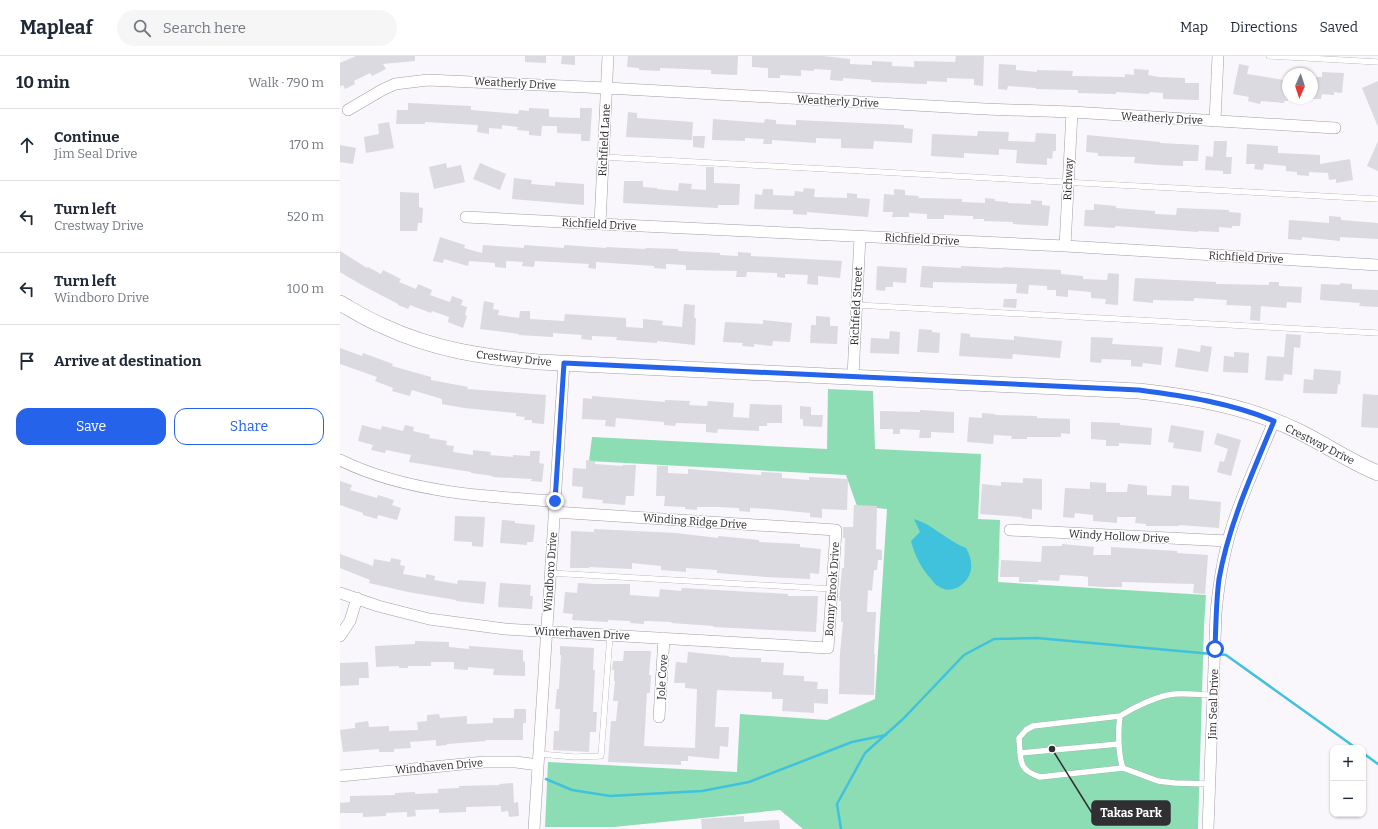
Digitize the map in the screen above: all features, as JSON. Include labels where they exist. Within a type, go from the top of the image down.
[{"type":"main road","name":"Crestway Drive","points":[[340,303],[382,326],[421,341],[457,351],[494,358],[564,363],[1139,390],[1182,396],[1224,405],[1274,421],[1299,432],[1378,473]]},
{"type":"street","name":"Richfield Lane","points":[[600,224],[608,56]]},
{"type":"street","points":[[1215,121],[1218,56]]},
{"type":"street","name":"Weatherly Drive","points":[[348,110],[395,84],[421,80],[607,88],[985,109],[1072,112],[1335,128]]},
{"type":"street","name":"Richway","points":[[1065,246],[1072,112]]},
{"type":"street","name":"Richfield Drive","points":[[466,216],[600,224],[1065,246],[1378,265]]},
{"type":"street","name":"Richfield Street","points":[[853,376],[860,236]]},
{"type":"street","name":"Windboro Drive","points":[[534,829],[564,363]]},
{"type":"street","name":"Jim Seal Drive","points":[[1208,829],[1211,784],[1216,613],[1219,579],[1236,512],[1274,421]]},
{"type":"street","points":[[340,460],[392,479],[449,492],[555,501]]},
{"type":"street","name":"Winding Ridge Drive","points":[[554,512],[836,530]]},
{"type":"street","name":"Bonny Brook Drive","points":[[828,648],[836,530]]},
{"type":"street","name":"Windy Hollow Drive","points":[[1010,530],[1228,541]]},
{"type":"street","name":"Winterhaven Drive","points":[[340,594],[357,598],[378,606],[429,619],[505,629],[828,648]]},
{"type":"street","points":[[340,636],[350,621],[357,598]]},
{"type":"street","name":"Jole Cove","points":[[659,717],[664,638]]},
{"type":"street","name":"Windhaven Drive","points":[[340,776],[484,762],[516,762],[538,765]]},
{"type":"lane","points":[[1269,56],[1378,62]]},
{"type":"lane","points":[[603,157],[1378,199]]},
{"type":"lane","points":[[856,305],[1378,333]]},
{"type":"lane","points":[[550,573],[832,589]]},
{"type":"lane","points":[[539,754],[575,757],[601,756],[610,635]]},
{"type":"lane","points":[[1211,784],[1158,781],[1123,768],[1040,777],[1029,774],[1022,766],[1019,738],[1026,730],[1033,726],[1120,716],[1134,708],[1168,695],[1214,695]]},
{"type":"lane","points":[[1120,716],[1120,761],[1123,768]]},
{"type":"lane","points":[[1020,753],[1120,744]]},
{"type":"green space","points":[[828,389],[873,391],[875,449],[981,454],[978,519],[1000,520],[998,582],[1206,595],[1198,829],[803,829],[780,810],[614,827],[545,827],[548,762],[737,772],[740,714],[827,720],[875,699],[887,509],[857,506],[846,475],[589,461],[592,437],[827,449]]},
{"type":"water","points":[[914,519],[928,525],[966,548],[969,553],[971,569],[967,579],[959,587],[948,590],[943,589],[935,584],[924,571],[916,557],[911,541],[920,532]]},
{"type":"building","points":[[356,56],[415,56],[415,61],[383,64],[386,69],[372,76],[370,73],[354,81],[355,84],[345,89],[343,85],[340,86],[340,63]]},
{"type":"building","points":[[525,56],[546,56],[546,63],[525,62]]},
{"type":"building","points":[[562,56],[575,56],[575,65],[561,64]]},
{"type":"building","points":[[628,56],[738,56],[737,75],[711,74],[711,70],[660,68],[660,71],[639,70],[639,68],[627,67]]},
{"type":"building","points":[[752,56],[823,56],[850,59],[850,64],[872,65],[872,61],[892,62],[892,66],[914,67],[914,61],[955,62],[956,56],[984,56],[983,86],[974,85],[974,79],[947,78],[947,82],[927,81],[927,84],[871,82],[871,80],[843,78],[843,81],[830,80],[831,70],[814,69],[814,71],[801,70],[801,76],[780,75],[780,78],[768,78],[768,68],[752,67]]},
{"type":"building","points":[[999,64],[1016,65],[1016,70],[1037,72],[1037,70],[1073,71],[1072,76],[1125,77],[1125,74],[1134,75],[1134,69],[1149,70],[1148,75],[1185,78],[1185,83],[1199,83],[1199,100],[1163,99],[1163,93],[1150,92],[1149,94],[1116,92],[1116,94],[1078,93],[1078,90],[1036,89],[1008,86],[1007,90],[998,89]]},
{"type":"building","points":[[1239,64],[1249,66],[1247,74],[1282,80],[1282,103],[1261,101],[1260,104],[1248,101],[1249,97],[1233,94]]},
{"type":"building","points":[[1322,72],[1344,73],[1342,93],[1334,92],[1334,95],[1322,94],[1321,99],[1318,99],[1318,77],[1322,77]]},
{"type":"building","points":[[1378,81],[1378,127],[1362,88]]},
{"type":"building","points":[[408,103],[471,106],[471,110],[518,114],[519,110],[529,111],[529,108],[549,109],[549,117],[580,118],[580,108],[592,108],[590,141],[581,141],[581,134],[557,133],[557,126],[542,126],[541,136],[529,135],[529,131],[517,130],[518,127],[502,125],[502,129],[489,128],[489,134],[477,132],[478,125],[425,122],[425,124],[396,124],[397,110],[408,110]]},
{"type":"building","points":[[628,112],[637,113],[637,118],[693,122],[692,140],[626,137]]},
{"type":"building","points":[[713,119],[764,123],[765,119],[776,120],[776,124],[796,125],[796,120],[904,125],[904,128],[913,129],[912,143],[874,141],[873,149],[841,148],[841,139],[816,138],[816,143],[772,140],[772,144],[763,144],[764,139],[745,138],[745,141],[712,140]]},
{"type":"building","points":[[389,122],[394,148],[366,153],[364,137],[379,134],[378,124]]},
{"type":"building","points":[[978,131],[1009,132],[1008,141],[1035,142],[1036,133],[1056,134],[1056,151],[1053,151],[1052,159],[1047,158],[1047,165],[1016,163],[1017,150],[999,149],[999,155],[964,153],[964,158],[931,156],[932,134],[977,136]]},
{"type":"building","points":[[1087,135],[1160,143],[1199,145],[1198,161],[1183,161],[1183,166],[1158,165],[1134,163],[1135,157],[1098,156],[1098,153],[1086,152]]},
{"type":"building","points":[[693,136],[705,136],[704,148],[693,147]]},
{"type":"building","points":[[1214,141],[1227,141],[1226,157],[1232,157],[1231,174],[1223,174],[1223,171],[1205,170],[1206,156],[1213,157]]},
{"type":"building","points":[[1378,141],[1378,171],[1367,166]]},
{"type":"building","points":[[1247,144],[1278,146],[1278,153],[1320,155],[1320,164],[1350,159],[1353,180],[1336,183],[1336,179],[1329,180],[1328,173],[1309,172],[1309,176],[1297,175],[1297,172],[1286,171],[1286,166],[1264,164],[1263,170],[1254,169],[1255,164],[1246,164]]},
{"type":"building","points":[[340,145],[356,148],[353,164],[340,162]]},
{"type":"building","points":[[446,163],[447,168],[461,165],[465,182],[434,189],[429,167]]},
{"type":"building","points":[[480,163],[506,174],[500,190],[473,179]]},
{"type":"building","points":[[706,167],[714,167],[714,183],[740,184],[739,205],[718,205],[718,208],[623,203],[624,181],[643,181],[643,187],[678,191],[679,183],[692,184],[691,189],[706,190]]},
{"type":"building","points":[[514,178],[532,180],[531,184],[555,186],[555,182],[584,184],[584,205],[512,199]]},
{"type":"building","points":[[804,188],[815,189],[814,197],[847,198],[847,193],[857,194],[857,198],[870,199],[868,217],[807,212],[807,215],[793,214],[793,210],[754,209],[755,194],[762,195],[763,189],[773,189],[773,195],[794,196],[795,191],[803,192]]},
{"type":"building","points":[[894,189],[905,190],[905,195],[919,196],[918,198],[962,199],[962,202],[985,203],[985,198],[1008,203],[1031,204],[1031,200],[1042,201],[1042,205],[1050,206],[1048,226],[1013,224],[1013,222],[984,221],[984,219],[973,219],[973,216],[944,215],[944,219],[927,219],[927,214],[909,213],[909,217],[892,217],[893,212],[883,212],[884,194],[894,195]]},
{"type":"building","points":[[400,192],[419,193],[419,207],[423,208],[422,223],[418,223],[417,231],[400,231]]},
{"type":"building","points":[[1094,204],[1116,206],[1116,208],[1155,211],[1155,214],[1176,215],[1177,208],[1229,210],[1229,212],[1241,213],[1240,226],[1232,226],[1232,228],[1219,227],[1219,232],[1198,232],[1115,226],[1115,228],[1084,226],[1085,210],[1094,210]]},
{"type":"building","points":[[1329,216],[1341,217],[1341,220],[1378,223],[1378,239],[1340,237],[1340,241],[1302,237],[1302,240],[1288,239],[1289,220],[1329,223]]},
{"type":"building","points":[[440,237],[465,245],[464,248],[482,253],[483,245],[524,248],[524,245],[564,248],[564,245],[606,248],[678,249],[678,251],[720,253],[720,255],[738,256],[738,252],[751,253],[751,256],[842,261],[840,278],[818,276],[818,285],[807,284],[808,275],[785,274],[785,278],[777,277],[777,273],[747,272],[746,277],[736,277],[737,271],[686,270],[686,265],[666,264],[666,269],[654,268],[654,266],[596,262],[596,269],[588,268],[589,264],[535,261],[534,267],[522,266],[523,262],[506,261],[506,268],[495,267],[495,263],[469,261],[468,266],[444,259],[443,263],[433,261]]},
{"type":"building","points":[[340,251],[367,268],[368,267],[381,274],[383,270],[401,279],[399,282],[416,289],[418,284],[432,290],[430,295],[450,302],[452,296],[463,300],[461,305],[467,307],[465,315],[467,316],[463,328],[448,322],[449,317],[432,311],[431,313],[410,305],[408,309],[398,305],[340,272]]},
{"type":"building","points":[[877,266],[907,268],[906,283],[893,282],[893,287],[886,287],[885,291],[876,290]]},
{"type":"building","points":[[922,266],[961,268],[961,266],[1003,267],[1061,270],[1061,274],[1083,276],[1083,279],[1107,280],[1108,273],[1119,274],[1118,305],[1105,304],[1106,299],[1091,298],[1091,292],[1068,290],[1068,297],[1056,296],[1056,290],[1047,290],[1047,286],[1029,285],[1028,294],[1016,293],[1017,284],[933,282],[933,288],[920,287]]},
{"type":"building","points":[[1135,278],[1216,282],[1216,284],[1269,285],[1269,282],[1279,282],[1279,286],[1302,287],[1301,303],[1287,302],[1286,308],[1261,306],[1260,321],[1250,320],[1251,306],[1226,305],[1227,300],[1194,298],[1194,301],[1153,300],[1153,303],[1133,301]]},
{"type":"building","points":[[1340,283],[1352,284],[1352,289],[1378,290],[1378,307],[1359,306],[1360,303],[1320,300],[1321,284],[1340,285]]},
{"type":"building","points":[[1004,299],[1017,299],[1016,308],[1003,307]]},
{"type":"building","points":[[484,301],[494,303],[493,309],[499,310],[498,315],[519,318],[520,311],[530,311],[530,319],[564,321],[565,314],[626,318],[626,327],[643,328],[643,319],[663,321],[662,325],[682,327],[684,304],[695,305],[695,345],[657,341],[657,343],[616,340],[617,337],[592,336],[592,340],[581,339],[582,335],[553,333],[553,337],[518,335],[519,334],[480,329]]},
{"type":"building","points":[[816,316],[830,317],[830,326],[838,326],[837,344],[810,343],[811,325],[816,325]]},
{"type":"building","points":[[763,320],[792,323],[790,342],[773,341],[772,346],[754,344],[754,347],[742,346],[743,343],[723,342],[725,322],[763,324]]},
{"type":"building","points":[[919,329],[932,330],[932,332],[940,333],[939,353],[917,352]]},
{"type":"building","points":[[890,331],[900,332],[899,354],[870,353],[871,338],[889,339]]},
{"type":"building","points":[[961,333],[970,334],[970,337],[1014,340],[1014,336],[1062,341],[1060,358],[1013,354],[1012,359],[959,356]]},
{"type":"building","points":[[1286,334],[1301,335],[1300,348],[1294,347],[1292,375],[1284,374],[1283,381],[1265,380],[1267,356],[1284,357]]},
{"type":"building","points":[[1091,337],[1113,338],[1112,344],[1163,347],[1161,365],[1143,363],[1142,367],[1131,366],[1131,360],[1102,359],[1101,363],[1090,362]]},
{"type":"building","points":[[1201,345],[1212,347],[1208,372],[1175,367],[1178,348],[1200,352]]},
{"type":"building","points":[[340,348],[362,356],[363,353],[393,364],[392,366],[431,377],[431,380],[468,387],[467,389],[546,395],[544,424],[532,423],[532,420],[524,420],[525,417],[516,416],[516,413],[464,408],[442,404],[442,399],[412,390],[410,396],[392,391],[393,388],[375,381],[377,377],[340,364]]},
{"type":"building","points":[[1234,352],[1249,353],[1248,373],[1223,372],[1224,356],[1234,357]]},
{"type":"building","points":[[1314,369],[1341,371],[1340,385],[1338,384],[1337,394],[1303,393],[1304,379],[1313,380]]},
{"type":"building","points":[[1363,394],[1378,395],[1378,428],[1361,427]]},
{"type":"building","points":[[592,396],[665,402],[665,400],[690,401],[689,405],[707,406],[708,401],[734,403],[733,417],[749,418],[750,404],[782,405],[782,423],[767,423],[767,426],[759,426],[759,431],[718,429],[717,433],[706,432],[706,424],[676,423],[675,426],[664,425],[664,422],[616,418],[615,427],[605,426],[606,420],[582,419],[583,398],[592,399]]},
{"type":"building","points":[[800,406],[811,407],[811,415],[823,415],[822,427],[803,426],[803,419],[800,419]]},
{"type":"building","points":[[920,410],[954,412],[954,433],[931,432],[931,438],[919,438],[920,430],[900,429],[900,434],[893,434],[893,429],[880,429],[880,411],[920,412]]},
{"type":"building","points":[[982,413],[995,415],[1037,416],[1037,418],[1070,419],[1070,434],[1061,433],[1061,437],[1027,437],[1027,439],[1011,439],[1012,436],[994,435],[993,444],[967,442],[969,417],[982,418]]},
{"type":"building","points":[[1091,422],[1120,423],[1120,425],[1152,428],[1151,445],[1119,443],[1119,446],[1106,446],[1106,440],[1091,439]]},
{"type":"building","points":[[362,425],[381,430],[382,426],[403,431],[405,425],[414,427],[413,431],[430,435],[429,438],[447,441],[446,445],[454,446],[453,452],[473,455],[473,450],[491,452],[490,455],[513,457],[513,455],[530,456],[530,451],[540,451],[539,463],[544,464],[542,482],[531,481],[532,479],[492,477],[493,476],[409,462],[411,455],[386,450],[385,453],[371,450],[373,445],[358,441]]},
{"type":"building","points":[[1171,425],[1204,431],[1201,452],[1173,448],[1174,443],[1168,442]]},
{"type":"building","points":[[1217,433],[1241,440],[1231,476],[1217,472],[1220,461],[1224,462],[1228,449],[1214,444]]},
{"type":"building","points":[[586,460],[595,461],[595,464],[622,466],[636,465],[634,496],[626,496],[625,505],[602,503],[603,500],[582,498],[583,487],[572,486],[573,468],[586,469]]},
{"type":"building","points":[[657,466],[668,466],[668,473],[688,474],[688,469],[761,475],[761,472],[782,473],[782,478],[809,480],[809,477],[848,479],[847,510],[822,509],[822,518],[810,517],[810,513],[769,509],[750,508],[750,512],[739,511],[739,508],[697,507],[697,510],[685,509],[685,507],[664,506],[665,496],[656,496]]},
{"type":"building","points":[[1023,478],[1042,479],[1042,510],[1032,509],[1032,519],[980,514],[982,484],[1001,486],[1001,482],[1023,483]]},
{"type":"building","points":[[340,481],[352,485],[350,490],[377,498],[378,495],[394,500],[392,505],[401,508],[397,520],[378,515],[377,519],[363,515],[363,513],[340,505]]},
{"type":"building","points":[[1090,482],[1106,483],[1106,492],[1127,492],[1128,484],[1147,486],[1147,495],[1171,496],[1172,485],[1189,486],[1189,499],[1221,502],[1219,528],[1179,525],[1146,526],[1146,524],[1135,523],[1136,517],[1117,517],[1117,523],[1093,521],[1093,515],[1075,513],[1074,518],[1063,517],[1065,488],[1090,489]]},
{"type":"building","points":[[854,505],[877,506],[876,549],[882,550],[882,560],[878,560],[877,570],[874,570],[872,591],[868,590],[867,612],[876,612],[874,695],[839,694],[840,653],[843,622],[841,622],[841,601],[839,601],[842,568],[844,568],[845,538],[843,538],[843,527],[853,527]]},
{"type":"building","points":[[455,516],[485,517],[483,547],[472,546],[472,542],[454,541]]},
{"type":"building","points":[[502,520],[535,525],[533,542],[527,542],[527,545],[500,543]]},
{"type":"building","points":[[594,529],[676,533],[718,538],[718,536],[759,540],[759,542],[800,544],[800,547],[821,549],[819,574],[810,573],[810,579],[766,577],[717,573],[717,570],[686,568],[686,572],[661,570],[661,566],[632,563],[632,569],[589,567],[570,568],[571,531],[594,532]]},
{"type":"building","points":[[1062,544],[1094,547],[1093,555],[1111,555],[1111,547],[1177,551],[1177,553],[1208,555],[1205,594],[1193,593],[1194,584],[1122,582],[1122,587],[1104,587],[1088,586],[1088,577],[1082,576],[1060,575],[1059,581],[1038,580],[1038,582],[1019,582],[1019,577],[1000,577],[1001,560],[1041,562],[1042,546],[1062,546]]},
{"type":"building","points":[[340,554],[373,566],[374,559],[390,562],[391,558],[401,560],[400,565],[405,566],[403,574],[426,578],[426,574],[435,576],[434,580],[457,584],[458,580],[486,582],[484,604],[456,601],[369,583],[370,580],[340,568]]},
{"type":"building","points":[[500,583],[531,585],[530,596],[533,596],[532,609],[498,607]]},
{"type":"building","points":[[578,583],[630,584],[630,595],[659,597],[660,589],[681,591],[682,588],[788,594],[788,596],[818,596],[816,632],[713,627],[714,626],[671,623],[672,622],[644,621],[644,624],[630,623],[630,621],[608,620],[608,622],[572,620],[573,614],[563,613],[565,592],[577,593]]},
{"type":"building","points":[[415,641],[449,642],[449,647],[469,649],[469,646],[523,650],[525,676],[493,675],[494,669],[468,667],[468,670],[454,669],[454,662],[431,662],[431,666],[408,666],[408,668],[399,668],[399,666],[376,667],[375,646],[415,644]]},
{"type":"building","points":[[560,646],[594,648],[593,670],[595,670],[593,712],[597,712],[596,732],[590,732],[589,752],[553,750],[554,731],[559,731],[560,709],[555,709],[557,689],[559,689],[561,655]]},
{"type":"building","points":[[624,651],[651,651],[649,675],[651,675],[650,693],[647,693],[644,746],[695,748],[697,689],[685,688],[685,683],[674,683],[676,662],[687,663],[688,652],[729,657],[761,658],[761,662],[784,663],[783,675],[804,676],[804,681],[818,682],[817,689],[828,689],[828,704],[814,703],[814,713],[782,711],[783,699],[772,699],[772,692],[717,690],[715,727],[729,727],[728,747],[720,746],[719,759],[688,756],[688,761],[681,761],[681,765],[608,762],[611,721],[616,721],[618,701],[613,701],[615,681],[614,670],[612,670],[613,661],[623,661]]},
{"type":"building","points":[[368,662],[369,678],[359,678],[359,685],[340,686],[340,663]]},
{"type":"building","points":[[514,709],[526,709],[526,723],[523,723],[523,740],[486,740],[436,746],[436,740],[410,742],[411,748],[394,749],[394,752],[379,752],[379,749],[343,752],[340,730],[355,728],[355,723],[368,721],[369,727],[389,726],[389,731],[418,730],[417,722],[427,721],[427,715],[439,714],[440,718],[467,716],[467,724],[493,723],[493,718],[514,718]]},
{"type":"building","points":[[513,783],[514,803],[518,802],[519,816],[509,817],[508,811],[501,812],[501,806],[466,807],[466,812],[439,813],[439,809],[415,810],[416,816],[407,817],[407,812],[386,813],[386,816],[363,817],[363,813],[340,813],[340,803],[350,802],[350,796],[395,795],[395,793],[415,792],[415,794],[438,793],[438,789],[459,788],[459,786],[500,785],[499,784]]},
{"type":"building","points":[[744,816],[744,822],[779,820],[780,829],[702,829],[701,819]]},
{"type":"waterway","points":[[841,829],[837,804],[865,753],[903,719],[964,655],[994,639],[1037,638],[1212,654]]},
{"type":"waterway","points":[[1217,654],[1226,655],[1352,745]]},
{"type":"waterway","points":[[546,779],[572,790],[610,796],[702,791],[749,782],[852,742],[886,735]]},
{"type":"waterway","points":[[1366,755],[1378,764]]},
{"type":"place","name":"Takas Park","points":[[1052,749]]},
{"type":"route","points":[[555,501],[564,363],[1139,390],[1182,396],[1224,405],[1264,416],[1274,421],[1236,512],[1228,541],[1219,579],[1215,649]]}]
